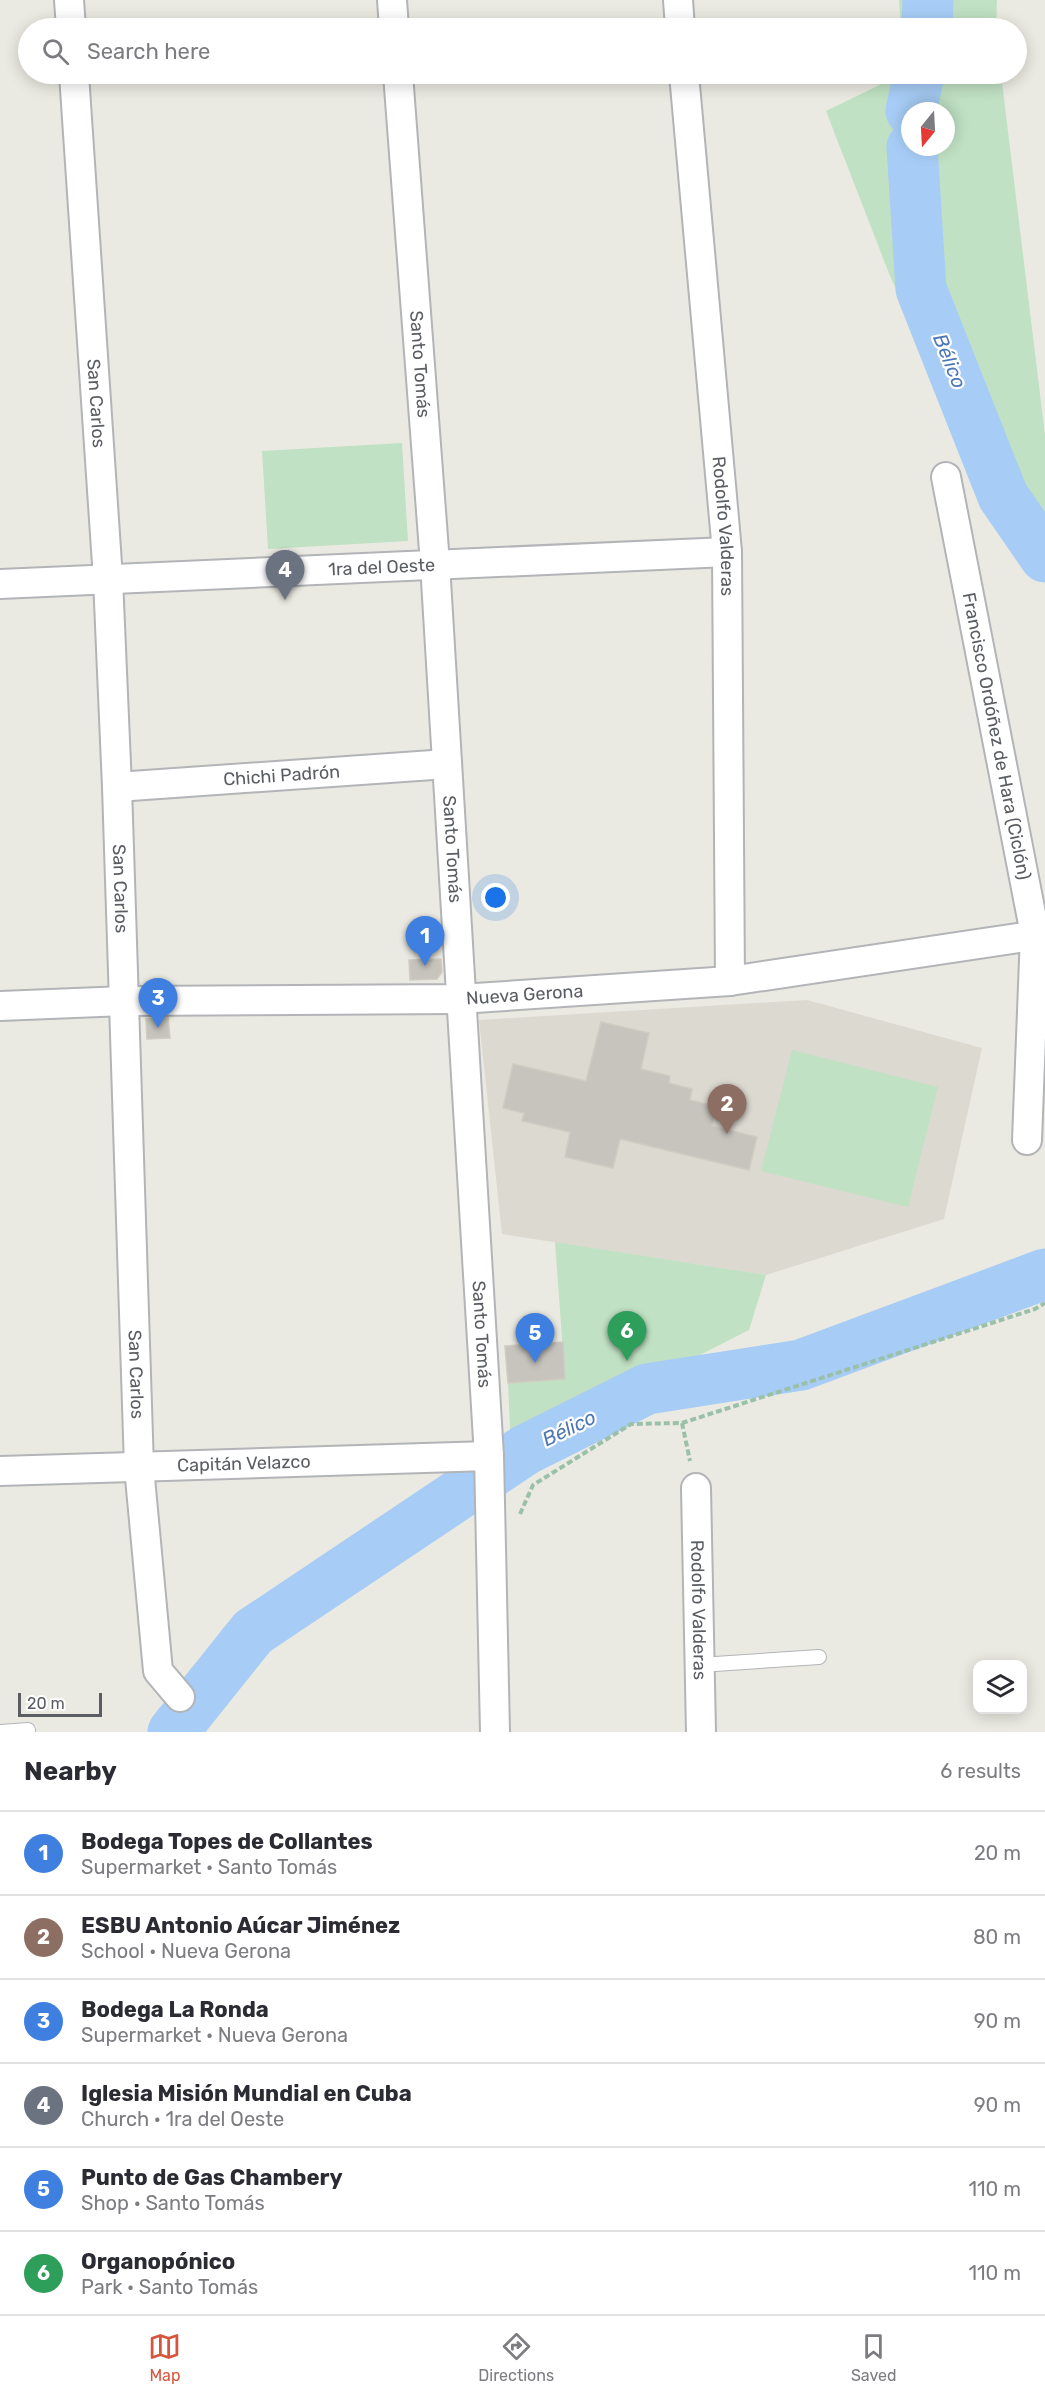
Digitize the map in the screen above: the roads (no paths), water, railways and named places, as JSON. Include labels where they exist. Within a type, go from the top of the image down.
[{"type":"street","points":[[69,0],[70,18]]},
{"type":"street","points":[[392,0],[393,18]]},
{"type":"street","points":[[678,0],[679,18]]},
{"type":"street","name":"San Carlos","points":[[75,84],[108,579],[125,1001],[139,1467],[159,1671],[180,1697]]},
{"type":"street","name":"Santo Tomás","points":[[399,84],[435,564],[489,1456],[495,1732]]},
{"type":"street","name":"Rodolfo Valderas","points":[[685,84],[727,552],[730,981]]},
{"type":"street","name":"Francisco Ordóñez de Hara (Ciclón)","points":[[946,477],[1040,934],[1028,1140]]},
{"type":"street","name":"1ra del Oeste","points":[[0,584],[727,552]]},
{"type":"street","name":"Chichi Padrón","points":[[117,787],[447,764]]},
{"type":"street","name":"Nueva Gerona","points":[[0,1005],[125,1001],[460,999],[730,981],[1040,934]]},
{"type":"street","name":"Capitán Velazco","points":[[0,1471],[489,1456]]},
{"type":"street","name":"Rodolfo Valderas","points":[[696,1488],[701,1732]]},
{"type":"lane","points":[[700,1665],[819,1657]]},
{"type":"lane","points":[[0,1732],[28,1730]]},
{"type":"waterway","name":"Bélico","points":[[927,18],[928,0]]},
{"type":"waterway","name":"Bélico","points":[[913,102],[917,84]]},
{"type":"waterway","name":"Bélico","points":[[913,156],[921,289],[1003,496],[1045,557]]},
{"type":"waterway","name":"Bélico","points":[[173,1732],[253,1632],[525,1450],[647,1389],[801,1365],[1045,1274]]},
{"type":"place","name":"Iglesia Misión Mundial en Cuba","points":[[285,600]]},
{"type":"place","name":"Bodega Topes de Collantes","points":[[425,966]]},
{"type":"place","name":"Bodega La Ronda","points":[[158,1028]]},
{"type":"place","name":"ESBU Antonio Aúcar Jiménez","points":[[727,1134]]},
{"type":"place","name":"Organopónico","points":[[627,1361]]},
{"type":"place","name":"Punto de Gas Chambery","points":[[535,1363]]}]
